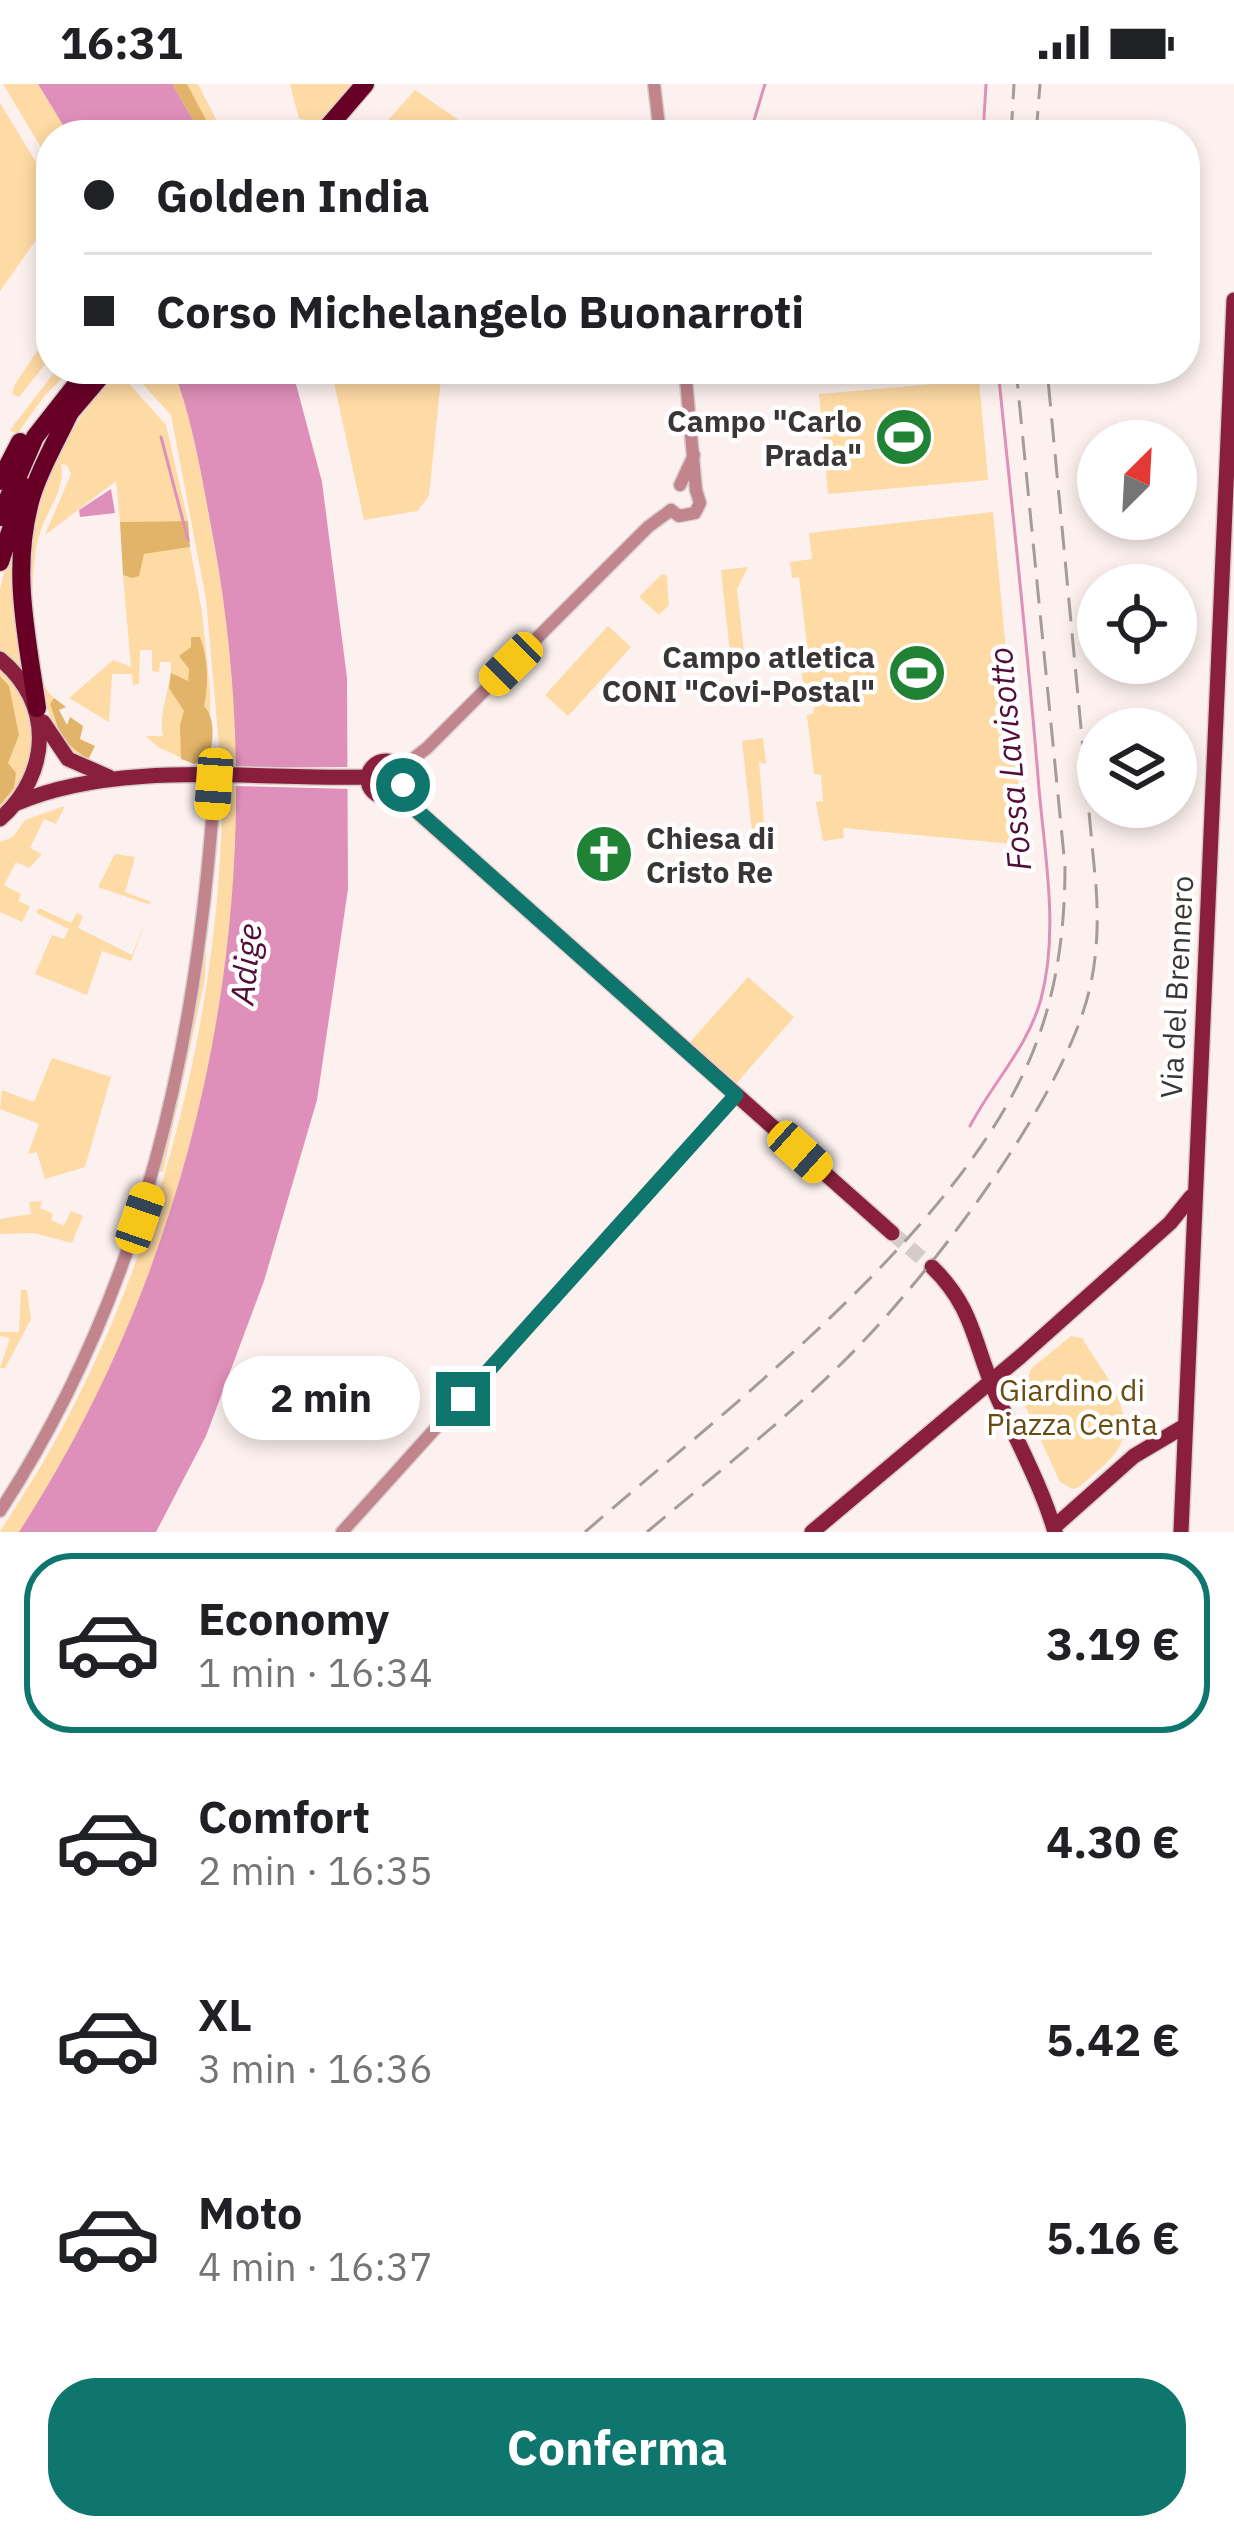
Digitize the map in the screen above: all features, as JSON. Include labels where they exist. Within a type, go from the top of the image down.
[{"type":"highway","points":[[334,120],[365,84]]},
{"type":"highway","points":[[350,120],[378,84]]},
{"type":"highway","points":[[0,481],[32,422],[66,384]]},
{"type":"highway","points":[[0,517],[35,437],[79,384]]},
{"type":"highway","points":[[0,562],[27,482],[71,410],[94,384]]},
{"type":"highway","points":[[38,710],[22,621],[21,556],[31,498],[71,410]]},
{"type":"main road","name":"Via del Brennero","points":[[1180,1532],[1234,300]]},
{"type":"main road","points":[[0,659],[19,676],[68,758],[92,772],[118,778]]},
{"type":"main road","points":[[0,819],[31,782],[39,755],[38,710]]},
{"type":"main road","points":[[17,803],[43,792],[118,778],[361,777],[381,762],[392,762],[404,781],[398,793],[389,796],[376,794],[361,777]]},
{"type":"main road","points":[[398,793],[892,1233]]},
{"type":"main road","points":[[812,1532],[1021,1356],[1170,1223],[1194,1192]]},
{"type":"main road","points":[[1170,1223],[1182,1225],[1191,1239]]},
{"type":"main road","points":[[932,1267],[961,1299],[1054,1530],[1134,1456],[1183,1427]]},
{"type":"main road","points":[[980,1343],[998,1359],[1021,1356]]},
{"type":"main road","points":[[1003,1410],[1009,1378],[1021,1356]]},
{"type":"main road","points":[[1039,1491],[1065,1504],[1092,1495]]},
{"type":"street","points":[[654,84],[658,120]]},
{"type":"street","points":[[687,384],[700,503],[695,513],[679,516],[671,510],[669,496],[680,485],[694,454]]},
{"type":"street","points":[[680,485],[696,490]]},
{"type":"street","points":[[400,769],[427,748],[647,527],[671,510]]},
{"type":"street","points":[[0,1511],[52,1422],[106,1309],[152,1184],[199,964],[218,777]]},
{"type":"street","points":[[342,1532],[736,1095]]},
{"type":"green space","points":[[3,84],[38,84],[60,120],[36,120],[36,139]]},
{"type":"green space","points":[[172,84],[198,84],[216,120],[193,120]]},
{"type":"green space","points":[[290,84],[358,84],[328,120],[299,119]]},
{"type":"green space","points":[[415,90],[458,120],[388,120]]},
{"type":"green space","points":[[0,103],[36,162],[36,240],[0,291]]},
{"type":"green space","points":[[36,353],[36,376],[19,397],[12,394]]},
{"type":"green space","points":[[45,384],[56,384],[17,434],[10,430]]},
{"type":"green space","points":[[105,384],[129,384],[166,425],[188,521],[120,522],[116,481],[45,535],[71,474],[61,464],[59,490],[36,548],[35,645],[45,686],[54,698],[50,704],[65,736],[88,759],[110,768],[108,772],[78,755],[58,734],[47,706],[30,629],[28,588],[38,511],[68,439]]},
{"type":"green space","points":[[143,384],[178,384],[190,422],[229,639],[236,768],[221,768],[206,599],[171,415]]},
{"type":"green space","points":[[334,384],[440,384],[429,496],[417,511],[364,520]]},
{"type":"green space","name":"Campo \"Carlo Prada\"","points":[[979,384],[988,480],[828,494],[819,394]]},
{"type":"green space","name":"Campo atletica CONI \"Covi-Postal\"","points":[[993,512],[1024,845],[843,828],[844,838],[823,841],[816,802],[823,801],[821,775],[814,774],[807,715],[814,713],[813,687],[803,686],[800,647],[807,645],[799,577],[792,578],[790,562],[812,559],[809,533]]},
{"type":"green space","points":[[17,521],[26,673],[0,651],[0,589]]},
{"type":"green space","points":[[190,547],[210,690],[210,761],[205,764],[158,747],[146,736],[163,736],[171,671],[171,662],[160,662],[159,672],[152,671],[152,650],[140,650],[139,684],[133,685],[132,674],[112,674],[109,722],[69,698],[113,660],[131,667],[123,575],[132,578],[144,554]]},
{"type":"green space","points":[[748,567],[737,589],[744,652],[730,653],[721,570]]},
{"type":"green space","points":[[662,574],[667,576],[669,605],[659,615],[639,597]]},
{"type":"green space","points":[[608,626],[631,647],[568,716],[545,695]]},
{"type":"green space","points":[[0,666],[24,701],[32,738],[24,774],[0,809]]},
{"type":"green space","points":[[763,738],[766,764],[759,762],[764,822],[773,827],[774,846],[754,848],[742,741]]},
{"type":"green space","points":[[227,786],[237,786],[223,982],[181,1175],[151,1268],[69,1447],[19,1532],[0,1532],[54,1443],[97,1358],[155,1205],[197,1043]]},
{"type":"green space","points":[[65,806],[56,824],[44,819],[30,848],[42,854],[29,868],[16,862],[4,885],[21,894],[18,901],[30,906],[22,922],[0,912],[0,842],[13,837],[25,820]]},
{"type":"green space","points":[[115,854],[135,857],[125,892],[152,902],[98,887]]},
{"type":"green space","points":[[39,908],[71,923],[77,913],[83,916],[78,928],[132,955],[147,917],[131,961],[102,951],[87,995],[35,974],[52,935],[64,939],[69,929],[36,913]]},
{"type":"green space","points":[[206,950],[205,979],[163,1172],[160,1171]]},
{"type":"green space","points":[[748,977],[794,1017],[737,1083],[690,1042]]},
{"type":"green space","points":[[52,1058],[111,1077],[85,1167],[45,1179],[37,1152],[28,1154],[39,1124],[0,1109],[2,1090],[34,1102]]},
{"type":"green space","points":[[42,1201],[40,1208],[64,1226],[71,1211],[83,1216],[72,1243],[34,1233],[0,1234],[0,1219],[31,1214],[29,1202]]},
{"type":"green space","points":[[21,1290],[27,1290],[31,1319],[5,1368],[0,1368],[10,1338],[0,1332],[19,1332]]},
{"type":"green space","name":"Giardino di Piazza Centa","points":[[1071,1336],[1082,1338],[1108,1379],[1125,1425],[1115,1453],[1072,1489],[1060,1482],[1020,1395],[1032,1368]]},
{"type":"shaded area","points":[[172,84],[187,84],[206,120],[193,120]]},
{"type":"shaded area","points":[[188,521],[190,547],[144,554],[139,576],[123,575],[120,522]]},
{"type":"shaded area","points":[[191,637],[200,637],[206,662],[204,706],[213,732],[210,761],[205,764],[181,759],[184,711],[169,688],[171,673],[188,681],[189,669],[179,656],[191,647]]},
{"type":"shaded area","points":[[0,676],[9,686],[19,735],[8,763],[16,773],[14,788],[0,805]]},
{"type":"shaded area","points":[[54,698],[66,707],[59,710],[67,725],[70,717],[83,726],[80,739],[95,746],[88,760],[62,739],[50,704]]},
{"type":"water","points":[[38,84],[172,84],[193,120],[60,120]]},
{"type":"water","name":"Adige","points":[[178,384],[296,384],[322,482],[347,678],[348,889],[317,1100],[264,1281],[206,1436],[156,1532],[19,1532],[84,1420],[138,1302],[180,1179],[210,1053],[229,925],[236,795],[231,666],[213,537]]},
{"type":"water","points":[[111,489],[115,513],[80,517],[79,510]]},
{"type":"pier","points":[[353,767],[353,789],[231,786],[230,768]]},
{"type":"waterway","points":[[754,120],[765,84]]},
{"type":"waterway","name":"Fossa Lavisotto","points":[[984,120],[986,84]]},
{"type":"waterway","name":"Fossa Lavisotto","points":[[970,1126],[1035,1016],[1049,947],[1047,867],[1000,384]]},
{"type":"waterway","points":[[161,437],[188,540]]},
{"type":"tunnel","points":[[892,1233],[932,1267]]},
{"type":"railway","points":[[1012,120],[1014,84]]},
{"type":"railway","points":[[1037,120],[1040,84]]},
{"type":"railway","points":[[585,1532],[771,1373],[896,1251],[997,1121],[1041,1031],[1058,961],[1065,866],[1017,384]]},
{"type":"railway","points":[[647,1532],[817,1387],[908,1291],[1012,1150],[1042,1102],[1083,1012],[1096,950],[1096,886],[1048,384]]},
{"type":"place","name":"Campo \"Carlo Prada\"","points":[[904,437]]},
{"type":"place","name":"Campo atletica CONI \"Covi-Postal\"","points":[[917,673]]},
{"type":"place","name":"Chiesa di Cristo Re","points":[[604,854]]},
{"type":"route","points":[[403,785],[398,793],[402,797],[736,1095],[463,1399]]}]
